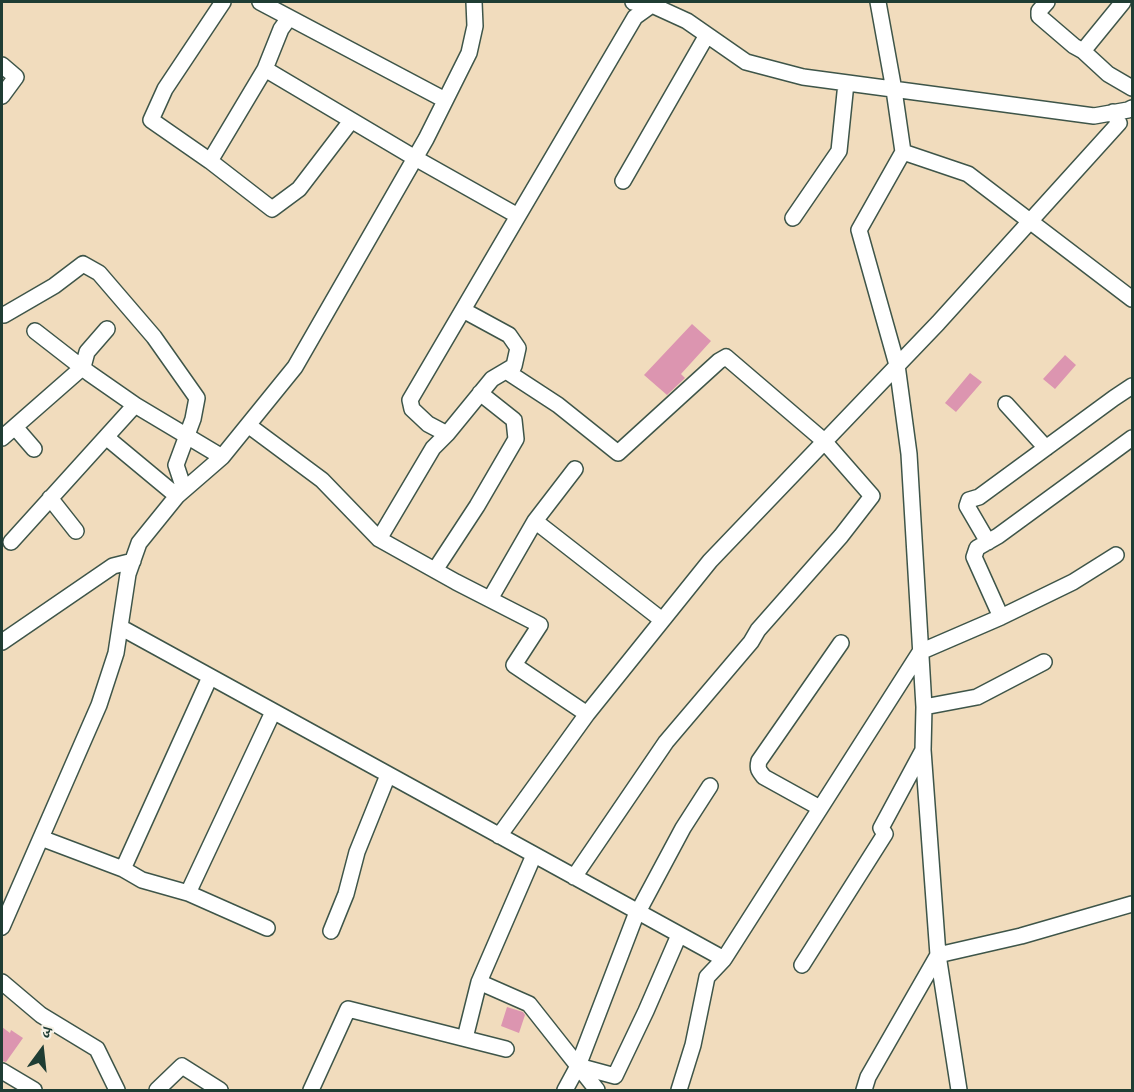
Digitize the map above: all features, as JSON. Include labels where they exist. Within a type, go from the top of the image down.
[{"type":"street","points":[[223,2],[165,89],[151,120],[210,161],[272,209],[299,189],[351,121]]},
{"type":"street","points":[[260,2],[445,100]]},
{"type":"street","points":[[2,927],[99,705],[116,652],[128,574],[139,543],[181,493],[222,457],[295,367],[415,158],[469,53],[475,26],[474,2]]},
{"type":"street","points":[[633,2],[654,3],[687,21],[746,62],[803,77],[1094,116],[1132,108]]},
{"type":"street","points":[[878,2],[903,152],[859,230],[897,365],[909,454],[924,707],[923,750],[938,955],[959,1090]]},
{"type":"street","points":[[1047,2],[1039,11],[1039,16],[1108,74],[1132,88]]},
{"type":"street","points":[[1083,51],[1123,2]]},
{"type":"street","points":[[447,434],[428,424],[412,409],[410,400],[634,17],[654,3]]},
{"type":"street","points":[[210,161],[265,69],[280,29],[289,18]]},
{"type":"street","points":[[623,181],[707,35]]},
{"type":"street","points":[[2,65],[16,76],[2,96]]},
{"type":"street","points":[[265,69],[518,216]]},
{"type":"street","points":[[793,218],[839,151],[846,83]]},
{"type":"street","points":[[499,836],[587,714],[710,561],[938,322],[1119,123],[1113,112]]},
{"type":"street","points":[[903,152],[968,174],[1132,299]]},
{"type":"street","points":[[2,314],[4,315],[54,286],[83,264],[99,273],[154,337],[197,398],[188,436],[176,465],[181,493]]},
{"type":"street","points":[[380,539],[433,448],[492,379],[514,366],[518,348],[509,334],[463,310]]},
{"type":"street","points":[[2,438],[82,367],[87,352],[107,329]]},
{"type":"street","points":[[35,330],[135,405],[222,457]]},
{"type":"street","points":[[506,371],[558,405],[618,453],[726,357],[825,441],[872,496],[841,536],[758,630],[751,642],[666,742],[574,877]]},
{"type":"street","points":[[988,542],[967,506],[969,500],[979,497],[1132,386]]},
{"type":"street","points":[[435,570],[477,506],[516,440],[514,420],[480,393]]},
{"type":"street","points":[[1006,404],[1046,448]]},
{"type":"street","points":[[11,542],[135,405]]},
{"type":"street","points":[[248,425],[322,480],[380,539],[540,625],[514,665],[587,714]]},
{"type":"street","points":[[15,427],[34,449]]},
{"type":"street","points":[[106,438],[181,493]]},
{"type":"street","points":[[1001,617],[974,557],[977,548],[998,536],[1132,438]]},
{"type":"street","points":[[490,599],[535,521],[575,469]]},
{"type":"street","points":[[51,498],[76,531]]},
{"type":"street","points":[[535,521],[662,620]]},
{"type":"street","points":[[679,1090],[693,1045],[708,977],[724,959],[920,652],[1074,582],[1116,555]]},
{"type":"street","points":[[2,642],[113,566],[133,561]]},
{"type":"street","points":[[120,627],[724,959]]},
{"type":"street","points":[[820,808],[764,777],[758,768],[759,762],[841,643]]},
{"type":"street","points":[[924,707],[977,697],[1044,662]]},
{"type":"street","points":[[123,869],[210,677]]},
{"type":"street","points":[[188,892],[273,712]]},
{"type":"street","points":[[802,966],[885,834],[881,828],[923,750]]},
{"type":"street","points":[[331,931],[346,894],[357,852],[388,775]]},
{"type":"street","points":[[565,1090],[578,1066],[637,912],[683,828],[710,786]]},
{"type":"street","points":[[41,838],[123,869],[142,880],[188,892],[267,928]]},
{"type":"street","points":[[465,1038],[479,982],[534,855]]},
{"type":"street","points":[[864,1090],[868,1077],[938,955],[1021,936],[1132,904]]},
{"type":"street","points":[[578,1066],[615,1076],[679,935]]},
{"type":"street","points":[[2,982],[41,1015],[97,1049],[117,1090]]},
{"type":"street","points":[[479,982],[529,1004],[597,1090]]},
{"type":"street","points":[[311,1090],[348,1009],[507,1049]]},
{"type":"street","points":[[157,1090],[182,1066],[220,1090]]},
{"type":"street","points":[[2,1071],[34,1090]]},
{"type":"building","points":[[692,324],[711,341],[681,374],[685,378],[667,395],[644,375]]},
{"type":"building","points":[[1065,355],[1076,365],[1055,389],[1043,379]]},
{"type":"building","points":[[970,373],[982,382],[956,412],[945,403]]},
{"type":"building","points":[[507,1007],[523,1012],[525,1015],[519,1033],[501,1026]]},
{"type":"building","points":[[2,1027],[23,1038],[6,1062],[2,1061]]}]
